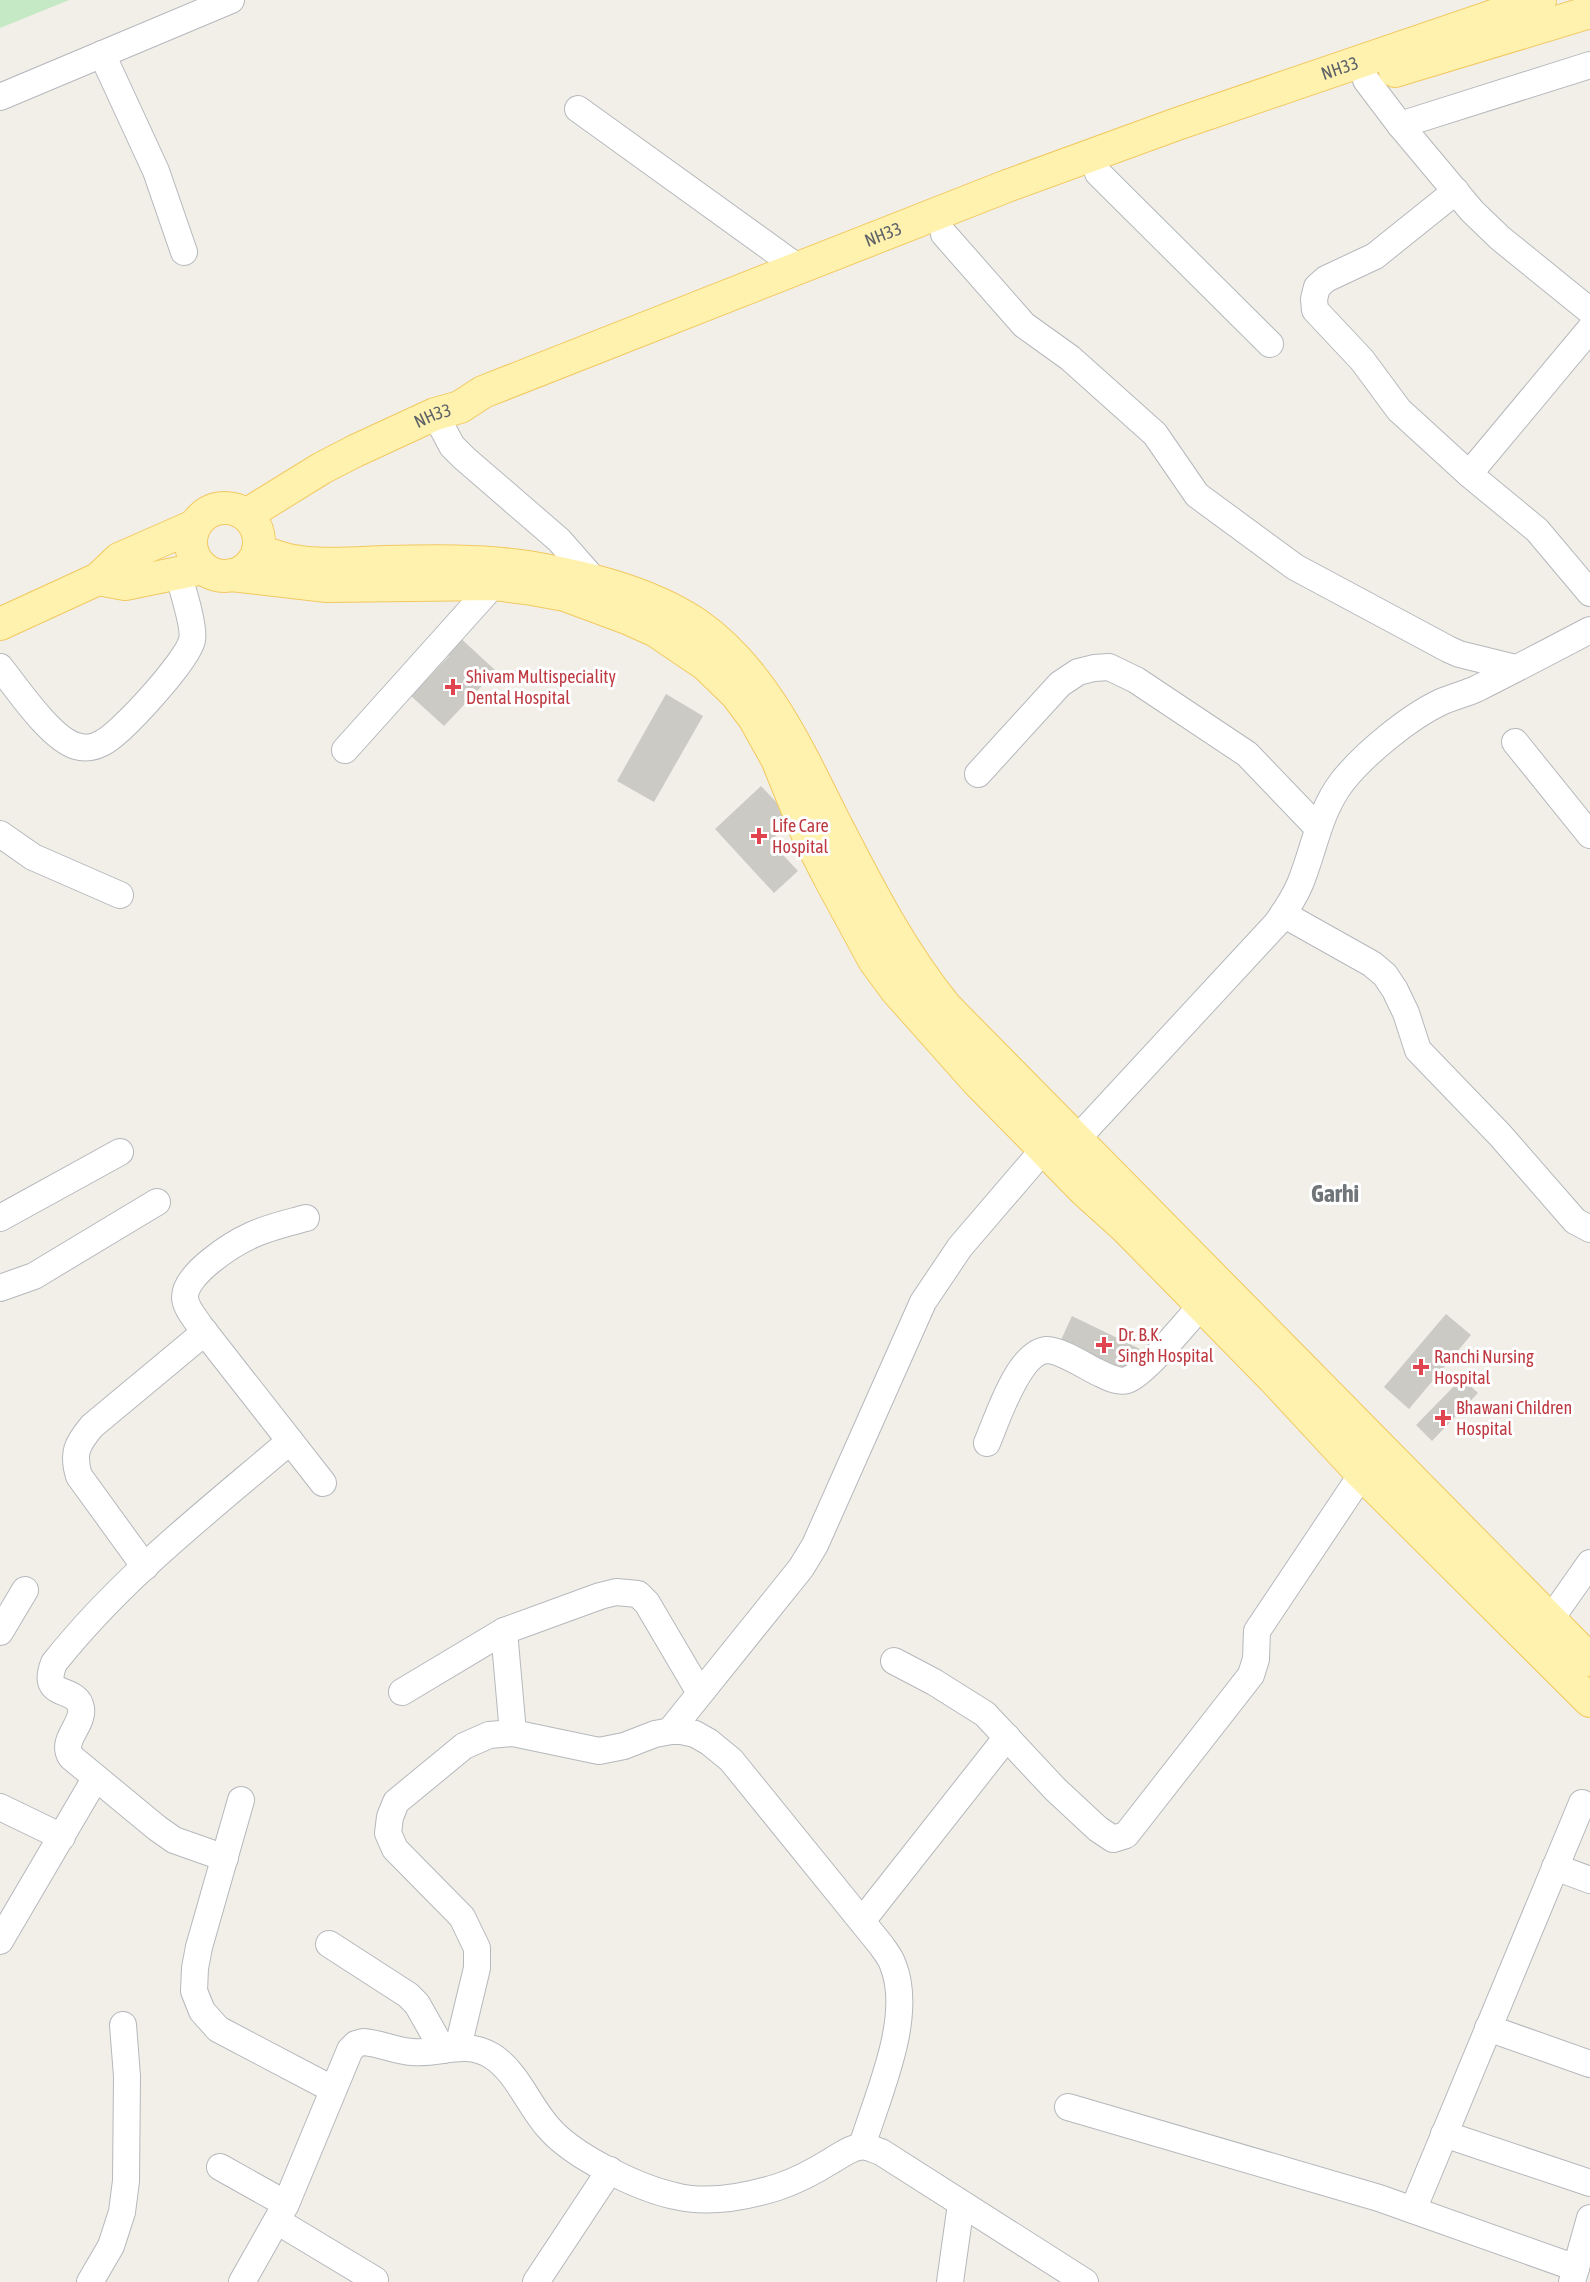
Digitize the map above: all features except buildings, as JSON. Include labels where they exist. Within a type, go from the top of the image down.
[{"type":"main road","name":"NH33","points":[[246,515],[322,468],[448,411],[483,392],[1007,186],[1177,124],[1540,0]]},
{"type":"main road","points":[[448,411],[490,410],[1098,173],[1366,80],[1590,12]]},
{"type":"main road","points":[[0,624],[98,579],[119,559],[194,526],[204,514],[218,508],[233,509],[246,515],[255,525],[259,538],[258,551],[252,562],[243,570],[204,572],[125,584],[98,579]]},
{"type":"main road","points":[[194,526],[191,541],[194,556],[204,572]]},
{"type":"main road","points":[[258,551],[288,560],[322,564],[456,561],[537,569],[596,581],[636,594],[669,608],[696,624],[724,648],[752,678],[794,741],[870,890],[912,963],[946,1007],[1590,1660]]},
{"type":"main road","points":[[204,572],[327,586],[494,584],[565,595],[656,631],[698,658],[736,694],[754,718],[777,759],[809,838],[874,960],[896,990],[947,1050],[1273,1378],[1362,1474],[1590,1701]]},
{"type":"street","points":[[0,96],[231,0]]},
{"type":"street","points":[[102,54],[156,171],[184,252]]},
{"type":"street","points":[[1400,125],[1590,65]]},
{"type":"street","points":[[1366,80],[1400,125],[1456,191],[1500,238],[1590,311]]},
{"type":"street","points":[[578,109],[800,269]]},
{"type":"street","points":[[1098,173],[1270,344]]},
{"type":"street","points":[[1456,191],[1375,256],[1326,279],[1317,287],[1314,299],[1315,310],[1362,360],[1399,410],[1469,474],[1537,530],[1590,593]]},
{"type":"street","points":[[944,234],[1024,325],[1070,358],[1155,434],[1197,495],[1294,567],[1448,649],[1516,668]]},
{"type":"street","points":[[1469,474],[1590,329]]},
{"type":"street","points":[[448,411],[452,446],[552,533],[596,581]]},
{"type":"street","points":[[0,667],[30,706],[58,735],[73,745],[88,749],[104,742],[130,718],[182,662],[190,649],[204,572]]},
{"type":"street","points":[[345,750],[494,584]]},
{"type":"street","points":[[1076,1140],[1283,914],[1301,883],[1318,828],[1342,783],[1397,729],[1440,702],[1473,690],[1590,630]]},
{"type":"street","points":[[978,774],[1060,684],[1078,672],[1109,667],[1136,680],[1247,754],[1318,828]]},
{"type":"street","points":[[1515,742],[1590,835]]},
{"type":"street","points":[[0,834],[33,857],[120,895]]},
{"type":"street","points":[[1283,914],[1372,964],[1385,975],[1406,1013],[1418,1050],[1500,1135],[1575,1221],[1590,1229]]},
{"type":"street","points":[[670,1731],[801,1568],[923,1302],[960,1247],[1044,1149]]},
{"type":"street","points":[[0,1218],[120,1152]]},
{"type":"street","points":[[0,1288],[34,1276],[157,1202]]},
{"type":"street","points":[[306,1218],[252,1235],[230,1247],[195,1275],[186,1288],[185,1299],[205,1332],[323,1483]]},
{"type":"street","points":[[987,1443],[1015,1380],[1024,1365],[1036,1354],[1047,1350],[1059,1353],[1112,1379],[1125,1381],[1140,1371],[1201,1306]]},
{"type":"street","points":[[145,1566],[79,1476],[75,1462],[76,1449],[92,1426],[205,1332]]},
{"type":"street","points":[[225,1858],[174,1840],[96,1779],[69,1753],[69,1742],[82,1711],[81,1705],[76,1699],[54,1688],[50,1681],[50,1672],[54,1663],[82,1627],[145,1566],[290,1441]]},
{"type":"street","points":[[894,1661],[967,1701],[985,1714],[1039,1773],[1098,1829],[1113,1839],[1126,1835],[1251,1675],[1256,1659],[1257,1631],[1362,1474]]},
{"type":"street","points":[[1550,1620],[1590,1563]]},
{"type":"street","points":[[0,1632],[25,1590]]},
{"type":"street","points":[[402,1692],[504,1631],[616,1592],[638,1594],[647,1603],[700,1693]]},
{"type":"street","points":[[504,1631],[513,1733]]},
{"type":"street","points":[[450,2048],[477,1968],[477,1948],[462,1917],[395,1849],[388,1833],[390,1817],[396,1802],[464,1746],[489,1735],[513,1733],[599,1751],[670,1731],[677,1730],[695,1734],[709,1742],[730,1760],[862,1921],[893,1963],[899,1986],[900,2009],[896,2035],[862,2146]]},
{"type":"street","points":[[862,1921],[1007,1737]]},
{"type":"street","points":[[0,1941],[96,1779]]},
{"type":"street","points":[[241,1800],[195,1968],[194,1991],[202,2011],[218,2029],[332,2090]]},
{"type":"street","points":[[1413,2210],[1582,1803]]},
{"type":"street","points":[[0,1807],[62,1837]]},
{"type":"street","points":[[1555,1867],[1590,1880]]},
{"type":"street","points":[[329,1944],[408,1995],[450,2048]]},
{"type":"street","points":[[90,2282],[111,2246],[122,2212],[126,2181],[127,2076],[123,2025]]},
{"type":"street","points":[[1488,2028],[1590,2064]]},
{"type":"street","points":[[242,2282],[282,2213],[350,2050],[356,2044],[363,2042],[411,2052],[473,2048],[492,2056],[511,2075],[548,2128],[561,2140],[590,2160],[610,2170],[674,2196],[704,2200],[741,2196],[778,2187],[862,2146],[881,2152],[1086,2282]]},
{"type":"street","points":[[1068,2107],[1379,2198],[1574,2275],[1590,2218]]},
{"type":"street","points":[[1444,2134],[1590,2183]]},
{"type":"street","points":[[220,2167],[375,2280]]},
{"type":"street","points":[[536,2282],[610,2170]]},
{"type":"street","points":[[950,2282],[961,2204]]},
{"type":"green space","points":[[0,0],[69,0],[0,28]]},
{"type":"place","name":"Shivam Multispeciality Dental Hospital","points":[[453,687]]},
{"type":"place","name":"Life Care Hospital","points":[[759,836]]},
{"type":"place","name":"Dr. B.K. Singh Hospital","points":[[1104,1345]]},
{"type":"place","name":"Ranchi Nursing Hospital","points":[[1421,1367]]},
{"type":"place","name":"Bhawani Children Hospital","points":[[1443,1418]]},
{"type":"district","name":"Garhi","points":[[1335,1194]]}]
